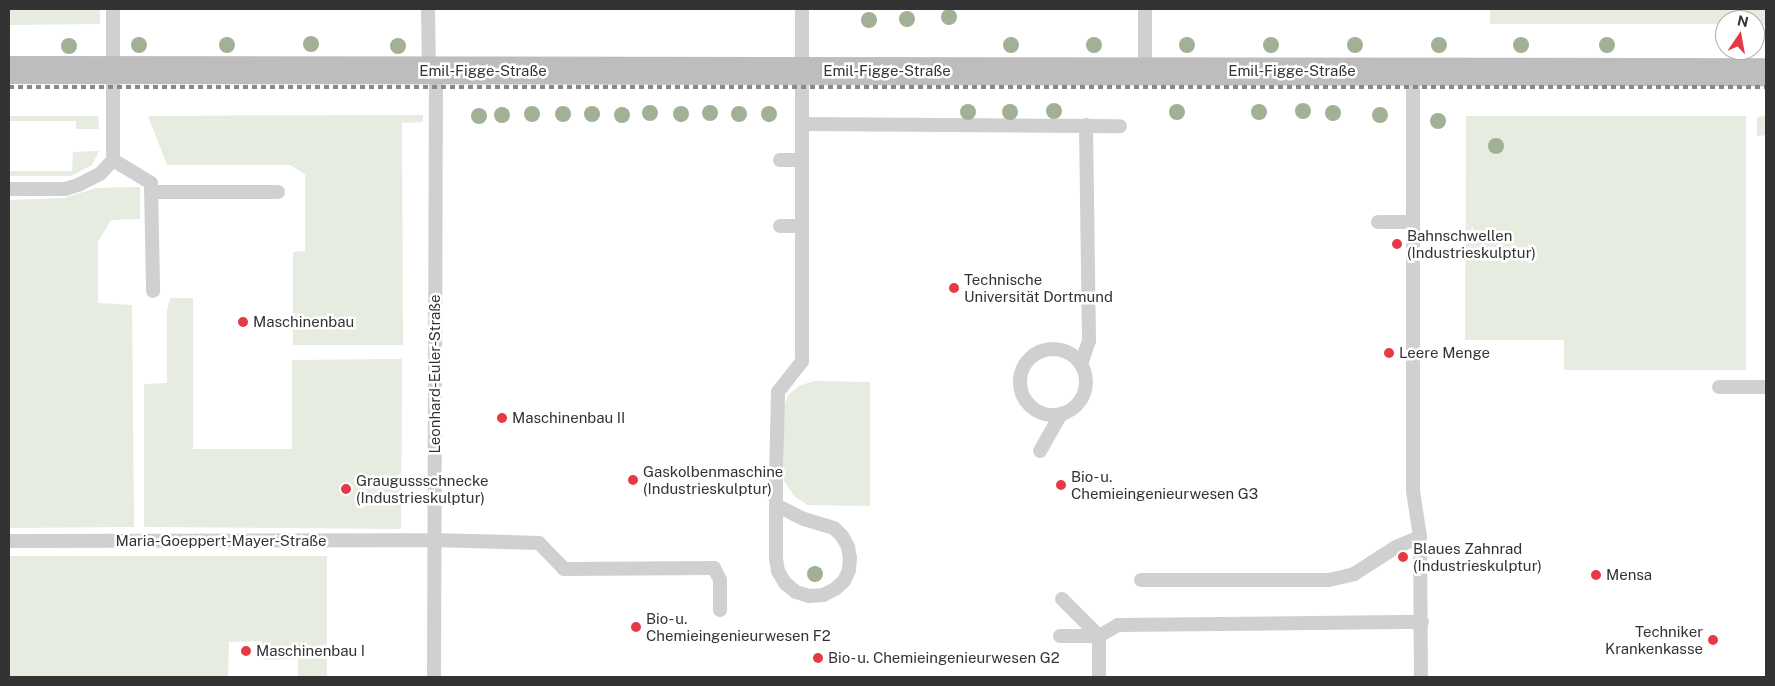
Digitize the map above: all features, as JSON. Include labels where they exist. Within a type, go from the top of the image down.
[{"type":"street","name":"Emil-Figge-Straße","points":[[9,70],[1766,72]]},
{"type":"lane","points":[[9,189],[65,189],[100,174],[113,160],[113,9]]},
{"type":"lane","name":"Leonhard-Euler-Straße","points":[[428,9],[432,70],[434,677]]},
{"type":"lane","points":[[776,505],[804,519],[834,528],[842,536],[848,547],[850,558],[849,570],[844,581],[835,589],[823,595],[809,596],[796,592],[785,583],[778,571],[776,558],[776,505],[778,392],[802,360],[802,9]]},
{"type":"lane","points":[[1145,9],[1145,71]]},
{"type":"lane","points":[[1413,72],[1413,491],[1420,537],[1421,677]]},
{"type":"lane","points":[[802,124],[1120,126]]},
{"type":"lane","points":[[1081,364],[1089,341],[1086,126]]},
{"type":"lane","points":[[113,160],[151,182],[153,291]]},
{"type":"lane","points":[[780,160],[802,160]]},
{"type":"lane","points":[[151,192],[278,192]]},
{"type":"lane","points":[[1378,222],[1412,222]]},
{"type":"lane","points":[[780,226],[801,226]]},
{"type":"lane","points":[[1050,349],[1067,353],[1081,364],[1086,377],[1085,391],[1074,408],[1062,414],[1044,414],[1029,404],[1021,388],[1023,370],[1033,356],[1050,349]]},
{"type":"lane","points":[[1720,387],[1766,387]]},
{"type":"lane","points":[[1040,451],[1062,414]]},
{"type":"lane","points":[[1141,580],[1329,580],[1354,574],[1396,548],[1420,537]]},
{"type":"lane","name":"Maria-Goeppert-Mayer-Straße","points":[[9,541],[434,540],[539,543],[564,569],[714,568],[720,580],[720,610]]},
{"type":"lane","points":[[1062,599],[1099,636],[1099,677]]},
{"type":"lane","points":[[1060,636],[1099,636],[1118,625],[1422,622]]},
{"type":"shaded area","points":[[9,9],[100,9],[100,24],[9,25]]},
{"type":"shaded area","points":[[1490,9],[1766,9],[1766,25],[1765,10],[1715,10],[1715,24],[1490,24]]},
{"type":"shaded area","points":[[423,115],[423,122],[402,123],[403,345],[293,345],[293,252],[305,251],[305,174],[290,165],[167,165],[148,116]]},
{"type":"shaded area","points":[[9,116],[98,116],[99,129],[76,129],[76,121],[9,121]]},
{"type":"shaded area","points":[[1466,116],[1746,116],[1746,370],[1564,370],[1564,340],[1465,340]]},
{"type":"shaded area","points":[[1766,116],[1766,135],[1757,136],[1757,117]]},
{"type":"shaded area","points":[[99,151],[92,165],[71,176],[9,176],[9,171],[72,171],[73,152]]},
{"type":"shaded area","points":[[140,187],[140,219],[111,220],[98,242],[98,303],[132,305],[134,527],[9,528],[9,200],[64,198],[96,188]]},
{"type":"shaded area","points":[[170,298],[193,298],[193,449],[292,449],[292,360],[402,359],[401,529],[144,527],[144,384],[167,383],[167,310]]},
{"type":"shaded area","points":[[814,381],[870,382],[870,506],[808,505],[795,497],[784,481],[783,409],[788,395],[799,386]]},
{"type":"shaded area","points":[[9,556],[327,556],[327,677],[298,677],[298,659],[263,660],[262,641],[229,642],[228,677],[9,677]]},
{"type":"railway","points":[[9,87],[1766,87]]},
{"type":"place","name":"Bahnschwellen (Industrieskulptur)","points":[[1397,244]]},
{"type":"place","name":"Technische Universität Dortmund","points":[[954,288]]},
{"type":"place","name":"Maschinenbau","points":[[243,322]]},
{"type":"place","name":"Leere Menge","points":[[1389,353]]},
{"type":"place","name":"Maschinenbau II","points":[[502,418]]},
{"type":"place","name":"Gaskolbenmaschine (Industrieskulptur)","points":[[633,480]]},
{"type":"place","name":"Bio- u. Chemieingenieurwesen G3","points":[[1061,485]]},
{"type":"place","name":"Graugussschnecke (Industrieskulptur)","points":[[346,489]]},
{"type":"place","name":"Blaues Zahnrad (Industrieskulptur)","points":[[1403,557]]},
{"type":"place","name":"Mensa","points":[[1596,575]]},
{"type":"place","name":"Bio- u. Chemieingenieurwesen F2","points":[[636,627]]},
{"type":"place","name":"Techniker Krankenkasse","points":[[1713,640]]},
{"type":"place","name":"Maschinenbau I","points":[[246,651]]},
{"type":"place","name":"Bio- u. Chemieingenieurwesen G2","points":[[818,658]]}]
